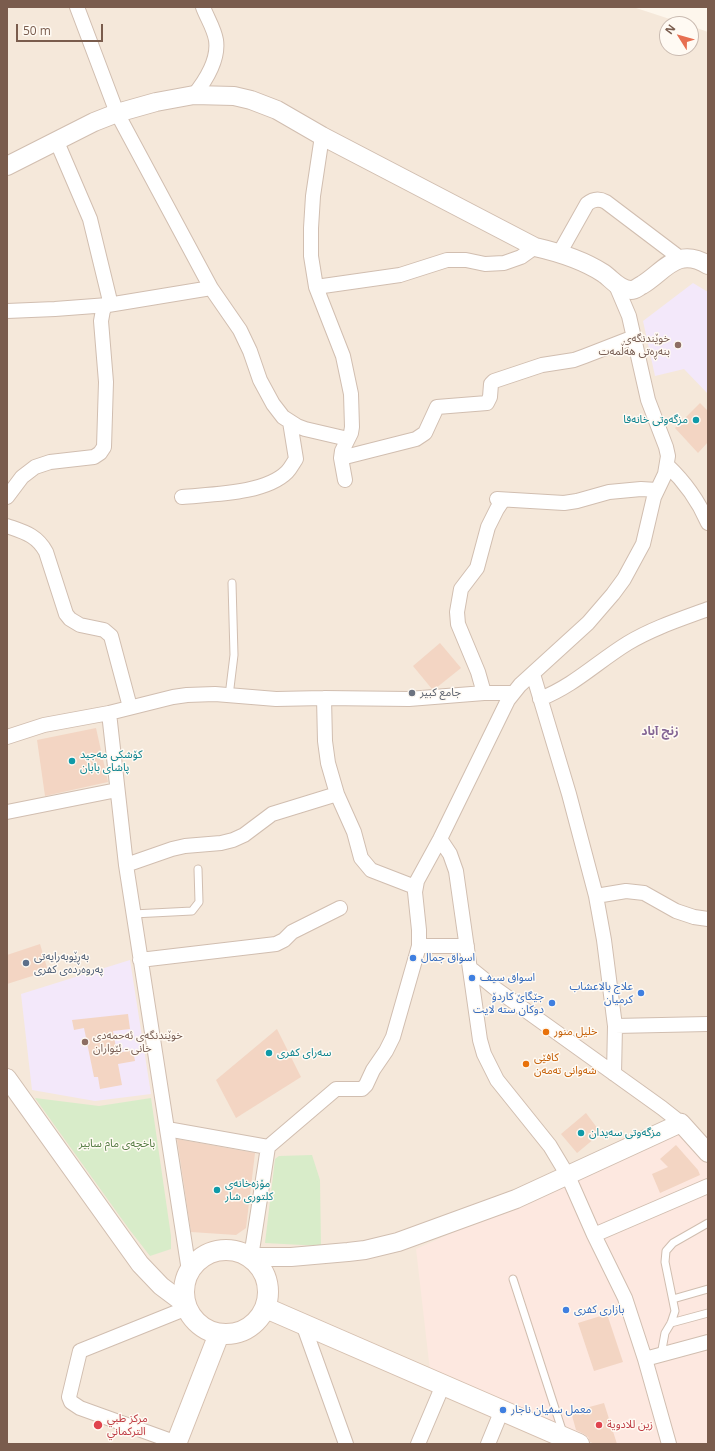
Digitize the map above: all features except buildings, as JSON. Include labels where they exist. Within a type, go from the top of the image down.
[{"type":"main road","points":[[229,1249],[240,1251],[251,1257],[261,1267],[267,1280],[269,1294],[266,1308],[258,1320],[247,1329],[233,1334],[219,1334],[209,1330],[200,1325],[192,1317],[186,1306],[184,1292],[185,1281],[189,1271],[196,1262],[206,1254],[217,1250],[229,1249]]},
{"type":"main road","points":[[266,1308],[502,1410],[569,1442]]},
{"type":"main road","points":[[177,1444],[219,1334]]},
{"type":"street","points":[[77,7],[117,113],[211,288],[234,320],[246,340],[260,380],[273,404],[290,422],[305,430],[348,439]]},
{"type":"street","points":[[194,95],[205,81],[210,71],[215,50],[216,40],[203,7]]},
{"type":"street","points":[[7,166],[94,122],[117,113],[156,102],[194,95],[234,96],[251,100],[278,110],[322,136],[535,246],[560,252],[603,273],[615,284],[625,290],[633,290],[644,284],[666,265],[680,258],[693,259],[708,265]]},
{"type":"street","points":[[322,136],[315,178],[310,228],[311,256],[316,287],[336,337],[348,375],[351,394],[353,420],[351,434],[342,451],[341,458],[345,480]]},
{"type":"street","points":[[7,497],[22,477],[35,467],[50,462],[94,457],[104,447],[106,382],[100,321],[103,310],[108,304],[109,297],[92,226],[85,205],[57,142]]},
{"type":"street","points":[[560,252],[587,204],[593,200],[600,199],[680,258]]},
{"type":"street","points":[[316,287],[400,275],[447,260],[466,260],[485,264],[504,264],[521,257],[535,246]]},
{"type":"street","points":[[615,284],[629,316],[648,400],[666,447],[667,466],[664,478],[652,505],[643,544],[624,579],[605,604],[588,623],[520,685],[504,708],[440,839],[415,886],[419,930],[418,946],[393,1038],[373,1070],[366,1085],[359,1090],[336,1089],[268,1147],[251,1257],[348,1252],[382,1246],[490,1210],[568,1176],[681,1123]]},
{"type":"street","points":[[7,311],[55,310],[108,304],[211,288]]},
{"type":"street","points":[[341,458],[416,439],[424,433],[437,407],[487,403],[490,397],[491,384],[494,381],[542,365],[574,360],[634,337]]},
{"type":"street","points":[[182,497],[247,490],[270,483],[287,472],[296,459],[290,422]]},
{"type":"street","points":[[667,466],[692,493],[708,523]]},
{"type":"street","points":[[484,693],[478,672],[458,624],[456,612],[461,590],[477,568],[488,527],[500,500],[564,503],[577,501],[608,492],[641,489],[658,490]]},
{"type":"street","points":[[7,526],[33,536],[43,545],[64,609],[70,619],[80,625],[104,630],[111,636],[130,707]]},
{"type":"street","points":[[540,699],[566,687],[634,640],[659,628],[708,609]]},
{"type":"street","points":[[533,674],[573,808],[596,896],[605,948],[615,1026],[614,1074]]},
{"type":"street","points":[[7,738],[44,725],[109,713],[187,695],[208,694],[276,699],[410,699],[484,693],[513,693]]},
{"type":"street","points":[[324,698],[326,752],[330,773],[337,794],[350,819],[361,858],[364,863],[376,872],[415,886]]},
{"type":"street","points":[[109,713],[133,914],[189,1271]]},
{"type":"street","points":[[7,812],[118,790]]},
{"type":"street","points":[[126,865],[172,849],[185,846],[221,843],[233,840],[244,835],[272,814],[337,794]]},
{"type":"street","points":[[440,839],[450,854],[455,867],[480,1040],[490,1067],[505,1092],[550,1146],[568,1176],[594,1235],[625,1298],[645,1359],[669,1444]]},
{"type":"street","points":[[596,896],[626,891],[644,893],[676,911],[694,917],[708,919]]},
{"type":"street","points":[[140,960],[276,944],[284,940],[292,932],[340,908]]},
{"type":"street","points":[[418,946],[467,946]]},
{"type":"street","points":[[470,968],[496,989],[662,1108],[681,1123],[708,1153]]},
{"type":"street","points":[[615,1026],[708,1024]]},
{"type":"street","points":[[7,1078],[140,1264],[161,1286],[186,1306],[80,1351],[69,1397],[71,1402],[80,1408],[177,1444]]},
{"type":"street","points":[[167,1129],[268,1147]]},
{"type":"street","points":[[594,1235],[708,1186]]},
{"type":"street","points":[[303,1324],[346,1444]]},
{"type":"street","points":[[645,1359],[708,1342]]},
{"type":"street","points":[[418,1444],[444,1385]]},
{"type":"street","points":[[488,1444],[502,1410]]},
{"type":"lane","points":[[229,696],[234,655],[232,583]]},
{"type":"lane","points":[[133,914],[192,911],[199,902],[198,869]]},
{"type":"lane","points":[[661,1355],[665,1333],[671,1323],[675,1311],[665,1262],[666,1251],[672,1243],[708,1223]]},
{"type":"lane","points":[[513,1279],[569,1442]]},
{"type":"lane","points":[[673,1299],[708,1289]]},
{"type":"lane","points":[[671,1323],[708,1313]]},
{"type":"shaded area","points":[[7,7],[633,7],[661,16],[659,16],[659,56],[699,56],[699,29],[708,32],[708,1444],[7,1444]]},
{"type":"shaded area","name":"خوێندنگەی بنەڕەتی هەڵمەت","points":[[693,283],[708,292],[708,394],[684,369],[655,376],[643,321]]},
{"type":"shaded area","name":"خوێندنگەی ئەحمەدی خانی - ئێواران","points":[[130,960],[151,1094],[95,1101],[32,1090],[21,994]]},
{"type":"shaded area","name":"بازاری کفری","points":[[678,1132],[708,1163],[708,1444],[595,1444],[538,1421],[430,1371],[416,1249]]},
{"type":"green space","name":"باخچەی مام سابیر","points":[[35,1098],[99,1106],[151,1098],[171,1236],[171,1249],[150,1256]]},
{"type":"green space","points":[[312,1155],[320,1180],[321,1246],[265,1243],[275,1159],[279,1156]]},
{"type":"place","name":"خوێندنگەی بنەڕەتی هەڵمەت","points":[[678,345]]},
{"type":"place","name":"مزگەوتی خانەقا","points":[[696,420]]},
{"type":"place","name":"جامع كبير","points":[[412,693]]},
{"type":"place","name":"کۆشکی مەجید پاشای بابان","points":[[72,761]]},
{"type":"place","name":"اسواق جمال","points":[[413,958]]},
{"type":"place","name":"بەڕێوبەرایەتی پەروەردەی کفری","points":[[26,963]]},
{"type":"place","name":"اسواق سيف","points":[[472,978]]},
{"type":"place","name":"علاج بالاعشاب كرميان","points":[[641,993]]},
{"type":"place","name":"جێگاێ کاردۆ دوکان ستە لایت","points":[[552,1003]]},
{"type":"place","name":"خلیل منور","points":[[546,1032]]},
{"type":"place","name":"خوێندنگەی ئەحمەدی خانی - ئێواران","points":[[85,1042]]},
{"type":"place","name":"سەرای کفری","points":[[269,1053]]},
{"type":"place","name":"کافێی شەوانی تەمەن","points":[[526,1064]]},
{"type":"place","name":"مزگەوتی سەیدان","points":[[581,1133]]},
{"type":"place","name":"مۆزەخانەی کلتوری شار","points":[[217,1190]]},
{"type":"place","name":"بازاری کفری","points":[[566,1310]]},
{"type":"place","name":"معمل سفيان ناجار","points":[[503,1410]]},
{"type":"place","name":"مركز طبي التركماني","points":[[98,1425]]},
{"type":"place","name":"زین للادویة","points":[[599,1425]]},
{"type":"district","name":"زنج آباد","points":[[660,732]]}]
